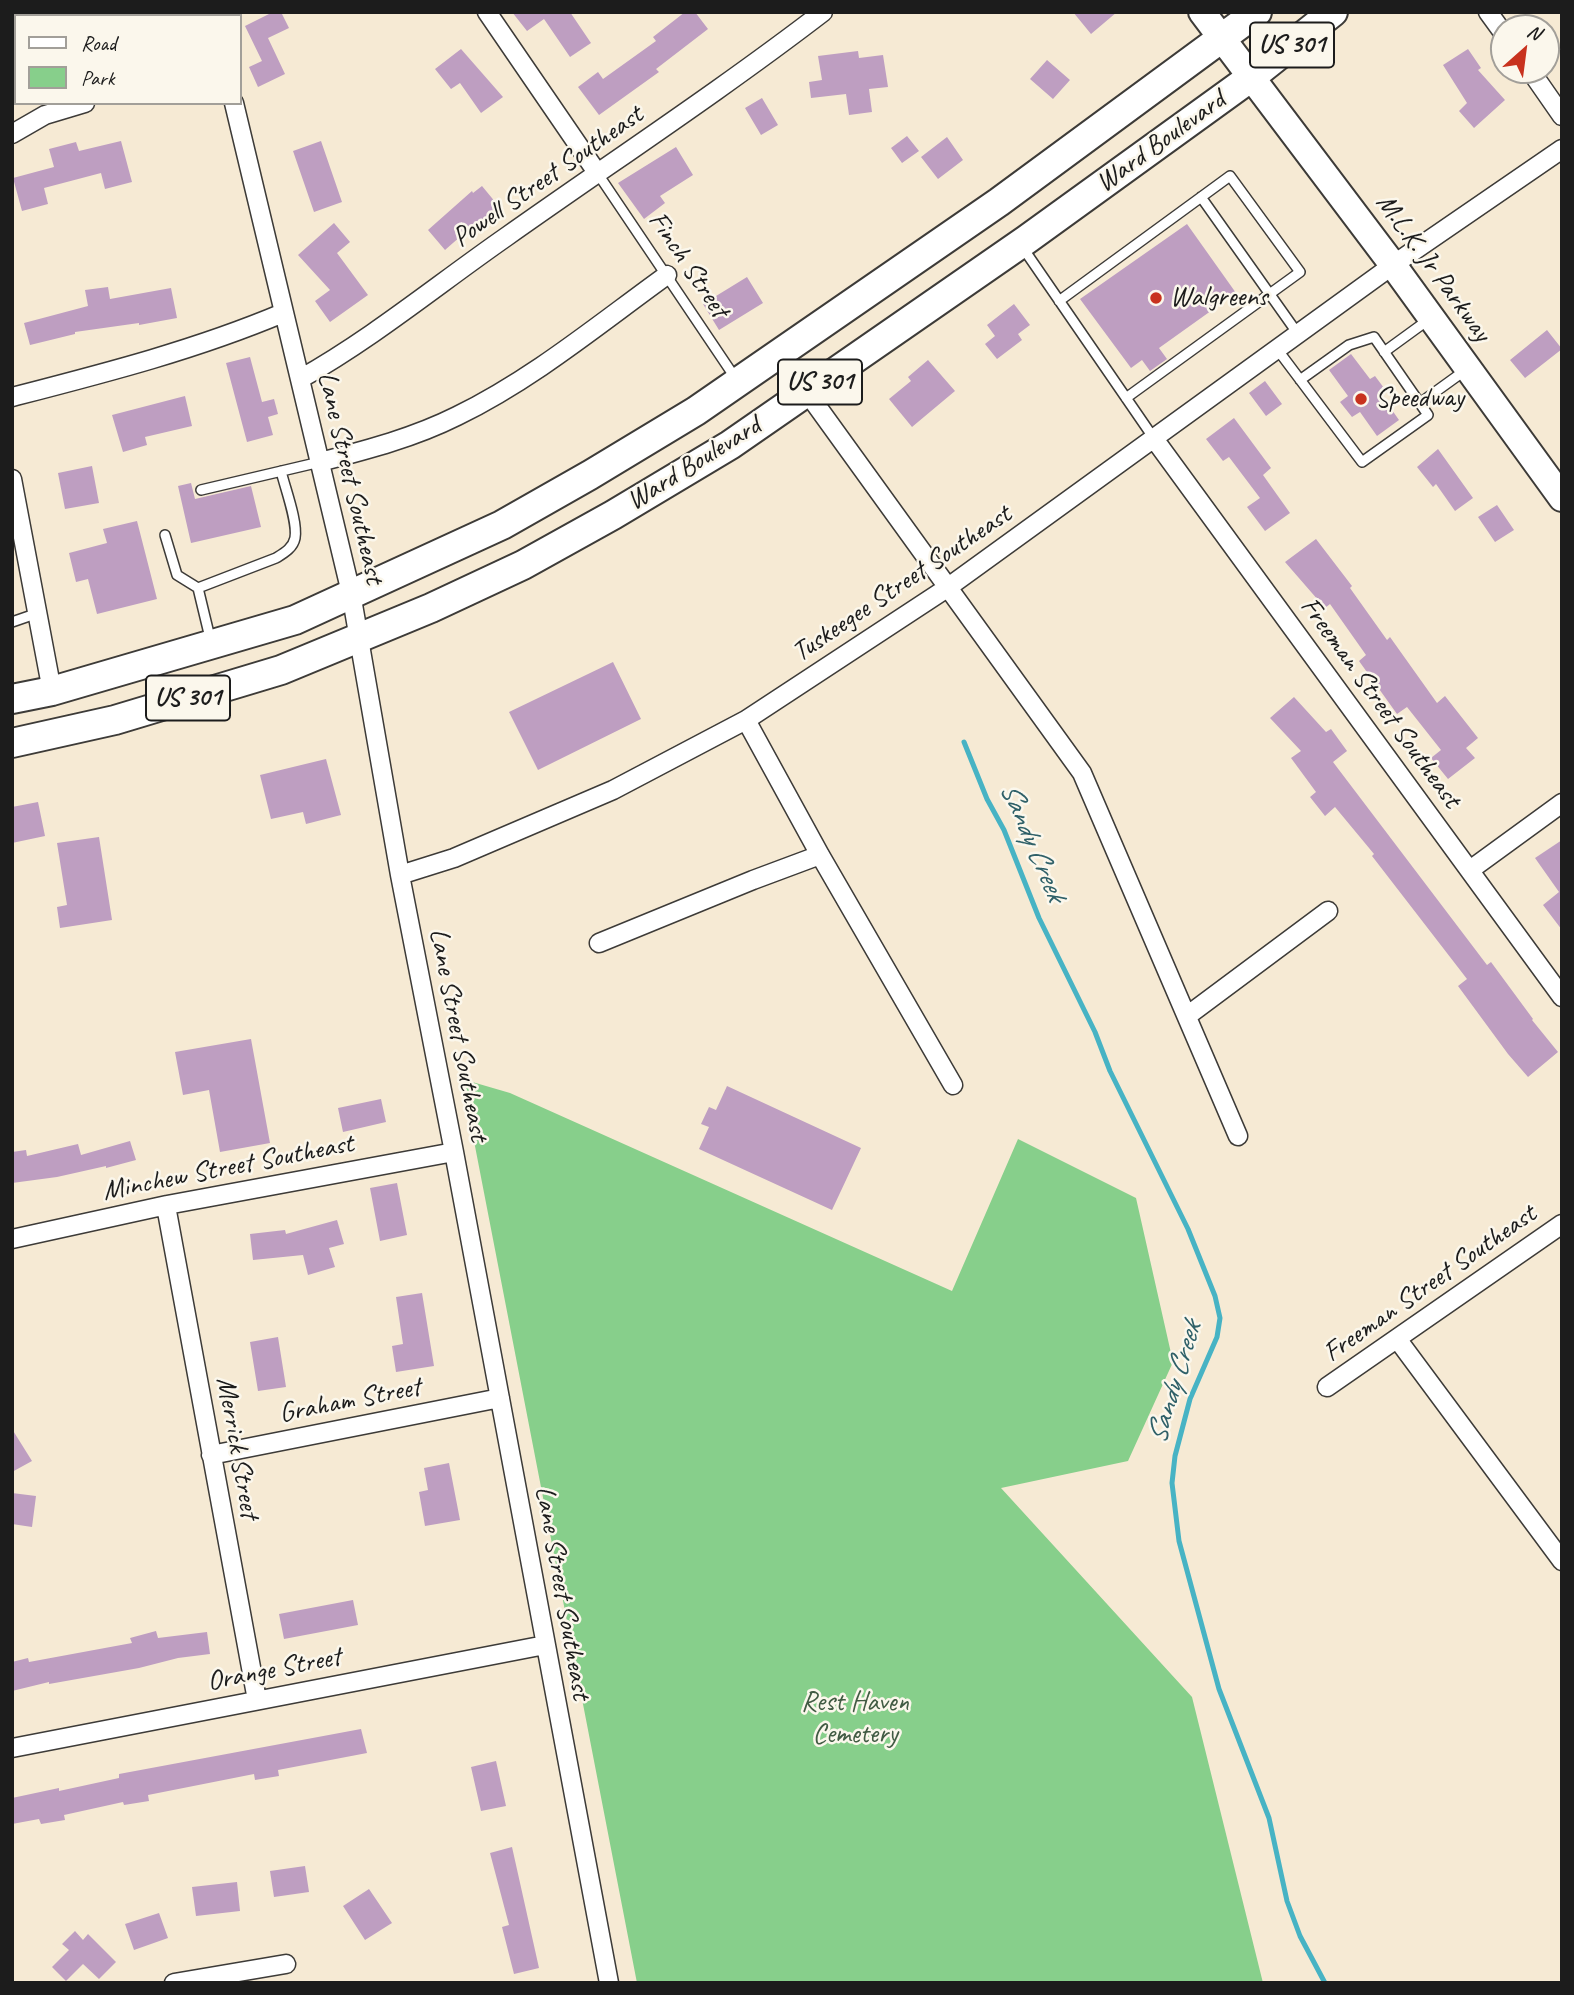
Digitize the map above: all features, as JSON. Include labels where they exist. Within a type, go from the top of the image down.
[{"type":"highway","name":"US 301","points":[[1222,39],[1257,12]]},
{"type":"highway","name":"Ward Boulevard","points":[[12,743],[115,720],[268,674],[431,608],[523,565],[730,445],[1020,244],[1250,78],[1333,12]]},
{"type":"highway","name":"Ward Boulevard","points":[[12,699],[52,691],[295,620],[502,525],[590,475],[738,382],[976,218],[1222,39]]},
{"type":"main road","name":"M.L.K. Jr Parkway","points":[[1202,12],[1562,498]]},
{"type":"street","points":[[487,12],[598,174]]},
{"type":"street","name":"Powell Street Southeast","points":[[300,379],[425,297],[505,237],[750,68],[823,12]]},
{"type":"street","points":[[1540,84],[1562,116]]},
{"type":"street","points":[[12,134],[45,109],[72,105]]},
{"type":"street","name":"Lane Street Southeast","points":[[234,105],[351,593],[400,875],[609,1983]]},
{"type":"street","name":"Tuskeegee Street Southeast","points":[[400,875],[454,858],[613,790],[746,720],[947,588],[1155,440],[1392,265],[1562,149]]},
{"type":"street","points":[[320,462],[397,442],[456,417],[511,387],[667,275]]},
{"type":"street","points":[[12,397],[158,359],[230,335],[284,313]]},
{"type":"street","points":[[807,391],[947,588],[1083,772],[1238,1136]]},
{"type":"street","name":"Freeman Street Southeast","points":[[1155,440],[1562,997]]},
{"type":"street","points":[[12,479],[52,691]]},
{"type":"street","points":[[746,720],[820,855],[953,1085]]},
{"type":"street","points":[[1470,870],[1562,803]]},
{"type":"street","points":[[599,943],[820,855]]},
{"type":"street","points":[[1187,1016],[1328,911]]},
{"type":"street","name":"Minchew Street Southeast","points":[[12,1239],[166,1206],[454,1152]]},
{"type":"street","name":"Merrick Street","points":[[166,1206],[257,1700]]},
{"type":"street","name":"Freeman Street Southeast","points":[[1327,1387],[1562,1224]]},
{"type":"street","points":[[1398,1340],[1562,1561]]},
{"type":"street","name":"Graham Street","points":[[211,1455],[500,1398]]},
{"type":"street","name":"Orange Street","points":[[12,1748],[545,1645]]},
{"type":"street","points":[[174,1983],[286,1964]]},
{"type":"lane","name":"Finch Street","points":[[598,174],[738,382]]},
{"type":"lane","points":[[1059,301],[1230,176],[1300,272],[1126,398]]},
{"type":"lane","points":[[1201,197],[1298,334]]},
{"type":"lane","points":[[1020,244],[1155,440]]},
{"type":"lane","points":[[1384,352],[1431,318]]},
{"type":"lane","points":[[1277,349],[1300,380],[1362,461],[1428,415],[1374,337],[1349,345],[1300,380]]},
{"type":"lane","points":[[1420,403],[1467,368]]},
{"type":"lane","points":[[201,490],[320,462]]},
{"type":"lane","points":[[198,588],[288,552],[295,538],[281,471]]},
{"type":"lane","points":[[165,535],[177,575],[198,588],[211,645]]},
{"type":"lane","points":[[12,622],[38,613]]},
{"type":"green space","name":"Rest Haven Cemetery","points":[[462,1079],[510,1093],[952,1291],[1018,1139],[1136,1198],[1173,1362],[1128,1461],[1001,1488],[1192,1697],[1263,1983],[637,1983]]},
{"type":"building","points":[[273,12],[281,12],[289,28],[268,38],[285,74],[258,87],[249,67],[262,61],[245,26]]},
{"type":"building","points":[[512,12],[570,12],[591,43],[570,57],[544,19],[527,31]]},
{"type":"building","points":[[685,12],[695,12],[708,29],[656,69],[659,72],[599,115],[578,87],[598,72],[603,79],[656,41],[653,37]]},
{"type":"building","points":[[1073,12],[1117,12],[1091,34]]},
{"type":"building","points":[[461,49],[503,97],[481,113],[460,83],[451,89],[435,69]]},
{"type":"building","points":[[1468,49],[1481,68],[1478,70],[1505,100],[1474,128],[1459,111],[1467,103],[1443,65]]},
{"type":"building","points":[[858,51],[859,58],[883,55],[888,87],[869,89],[872,112],[849,115],[846,94],[811,98],[809,82],[822,80],[818,56]]},
{"type":"building","points":[[1047,60],[1070,80],[1053,99],[1030,79]]},
{"type":"building","points":[[762,98],[778,125],[761,135],[745,108]]},
{"type":"building","points":[[907,136],[919,151],[902,163],[891,148]]},
{"type":"building","points":[[947,137],[963,160],[938,179],[921,157]]},
{"type":"building","points":[[121,141],[132,182],[105,189],[101,173],[44,188],[48,204],[22,211],[13,178],[54,167],[49,149],[76,142],[79,151]]},
{"type":"building","points":[[321,141],[342,202],[314,212],[293,151]]},
{"type":"building","points":[[676,147],[693,175],[660,196],[665,203],[644,219],[618,183]]},
{"type":"building","points":[[482,186],[501,209],[481,225],[478,221],[445,250],[428,230],[472,191],[473,193]]},
{"type":"building","points":[[334,223],[350,242],[337,253],[368,295],[330,322],[315,301],[330,290],[298,255]]},
{"type":"building","name":"Walgreens","points":[[1187,224],[1236,293],[1159,348],[1167,359],[1150,371],[1142,360],[1131,368],[1080,299]]},
{"type":"building","points":[[747,277],[763,303],[719,330],[703,304]]},
{"type":"building","points":[[108,287],[110,299],[171,288],[177,318],[75,332],[30,345],[24,323],[88,306],[85,290]]},
{"type":"building","points":[[1014,304],[1030,325],[1018,334],[1022,340],[997,359],[985,344],[995,336],[987,325]]},
{"type":"building","points":[[1547,330],[1562,349],[1525,378],[1510,360]]},
{"type":"building","name":"Speedway","points":[[1351,354],[1370,379],[1375,376],[1387,392],[1382,396],[1399,420],[1377,436],[1360,412],[1352,417],[1340,402],[1348,396],[1329,370]]},
{"type":"building","points":[[250,357],[262,402],[274,399],[278,414],[268,417],[273,435],[247,442],[226,363]]},
{"type":"building","points":[[928,360],[955,391],[912,427],[889,399],[911,381],[908,377]]},
{"type":"building","points":[[1265,381],[1282,404],[1266,416],[1249,393]]},
{"type":"building","points":[[185,396],[192,426],[145,437],[147,445],[123,452],[112,415]]},
{"type":"building","points":[[1234,418],[1271,468],[1263,475],[1290,513],[1265,531],[1247,507],[1260,498],[1229,457],[1223,461],[1206,439]]},
{"type":"building","points":[[1438,449],[1473,498],[1455,511],[1436,484],[1433,487],[1417,467]]},
{"type":"building","points":[[92,466],[99,503],[65,509],[58,473]]},
{"type":"building","points":[[191,483],[195,499],[251,486],[261,527],[191,543],[178,486]]},
{"type":"building","points":[[1497,505],[1514,530],[1495,542],[1478,517]]},
{"type":"building","points":[[137,521],[157,599],[97,614],[88,579],[76,582],[69,553],[107,543],[103,529]]},
{"type":"building","points":[[1316,539],[1352,586],[1350,588],[1387,640],[1390,637],[1437,703],[1445,696],[1478,738],[1466,748],[1475,758],[1448,779],[1431,758],[1441,750],[1407,707],[1397,714],[1359,661],[1366,655],[1330,604],[1325,608],[1285,562]]},
{"type":"building","points":[[613,662],[641,719],[538,770],[509,712]]},
{"type":"building","points":[[1294,697],[1326,732],[1331,729],[1347,751],[1333,762],[1487,965],[1491,962],[1558,1052],[1528,1077],[1458,986],[1467,979],[1372,856],[1374,854],[1335,807],[1325,816],[1310,797],[1316,792],[1291,758],[1301,751],[1270,718]]},
{"type":"building","points":[[326,759],[341,815],[306,824],[303,812],[271,819],[260,775]]},
{"type":"building","points":[[38,802],[45,836],[12,843],[12,807]]},
{"type":"building","points":[[99,837],[112,920],[60,928],[57,907],[67,905],[57,843]]},
{"type":"building","points":[[1562,840],[1562,930],[1543,905],[1559,892],[1535,858]]},
{"type":"building","points":[[251,1039],[270,1143],[220,1152],[209,1090],[183,1095],[175,1052]]},
{"type":"building","points":[[727,1086],[861,1148],[832,1210],[699,1149],[709,1127],[701,1124],[709,1107],[716,1110]]},
{"type":"building","points":[[381,1099],[386,1122],[343,1132],[338,1108]]},
{"type":"building","points":[[130,1141],[136,1160],[106,1168],[12,1183],[12,1152],[26,1150],[27,1156],[78,1144],[81,1155]]},
{"type":"building","points":[[397,1183],[407,1235],[380,1241],[370,1188]]},
{"type":"building","points":[[337,1220],[344,1244],[329,1248],[335,1267],[308,1275],[303,1255],[253,1260],[250,1234],[285,1230],[286,1234]]},
{"type":"building","points":[[422,1293],[434,1366],[396,1372],[392,1346],[403,1344],[396,1297]]},
{"type":"building","points":[[278,1337],[286,1387],[258,1391],[250,1342]]},
{"type":"building","points":[[12,1429],[32,1461],[12,1472]]},
{"type":"building","points":[[449,1463],[460,1520],[425,1526],[419,1492],[428,1490],[424,1468]]},
{"type":"building","points":[[12,1493],[36,1496],[32,1527],[12,1524]]},
{"type":"building","points":[[353,1600],[358,1625],[284,1639],[279,1614]]},
{"type":"building","points":[[156,1631],[158,1638],[207,1632],[210,1654],[12,1691],[12,1662],[28,1658],[29,1662],[132,1643],[130,1638]]},
{"type":"building","points":[[361,1729],[367,1753],[278,1770],[279,1776],[255,1780],[254,1774],[148,1795],[149,1801],[124,1805],[123,1802],[64,1815],[65,1820],[41,1824],[39,1819],[12,1824],[12,1798],[119,1778],[119,1774]]},
{"type":"building","points":[[496,1761],[506,1806],[481,1811],[471,1767]]},
{"type":"building","points":[[512,1847],[539,1968],[514,1974],[502,1927],[509,1925],[490,1853]]},
{"type":"building","points":[[305,1866],[309,1892],[274,1897],[270,1871]]},
{"type":"building","points":[[237,1882],[240,1911],[196,1916],[192,1887]]},
{"type":"building","points":[[369,1889],[392,1923],[365,1940],[343,1906]]},
{"type":"building","points":[[159,1913],[168,1938],[134,1950],[125,1924]]},
{"type":"building","points":[[75,1931],[83,1940],[88,1934],[116,1962],[99,1979],[83,1964],[66,1981],[52,1967],[69,1950],[62,1944]]},
{"type":"waterway","name":"Sandy Creek","points":[[964,742],[987,799],[1004,830],[1039,918],[1188,1229],[1215,1296],[1220,1318],[1217,1337],[1190,1399],[1175,1456],[1172,1483],[1179,1541],[1219,1689],[1269,1818],[1287,1901],[1300,1936],[1325,1983]]},
{"type":"place","name":"Walgreens","points":[[1156,298]]},
{"type":"place","name":"Speedway","points":[[1361,399]]}]
